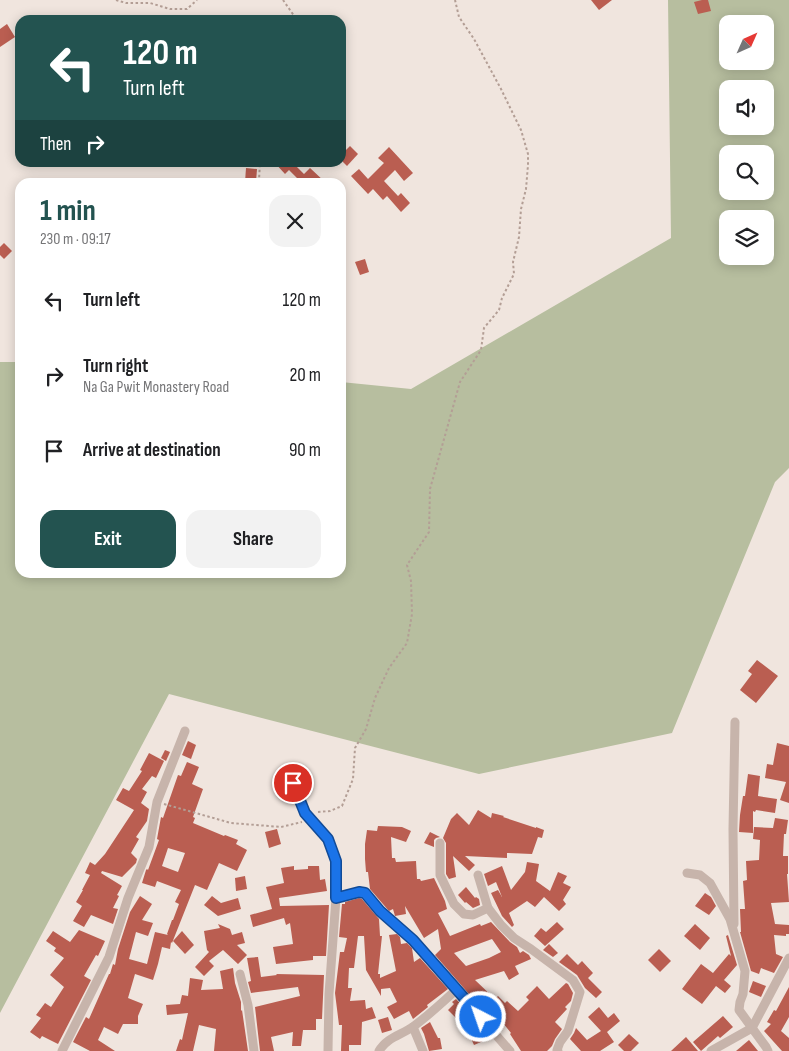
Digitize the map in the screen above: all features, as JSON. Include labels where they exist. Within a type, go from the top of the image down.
[{"type":"street","points":[[734,931],[732,829],[736,722]]},
{"type":"street","points":[[62,1051],[109,957],[128,898],[149,847],[157,802],[185,730]]},
{"type":"street","points":[[293,783],[308,817],[328,839],[336,861],[336,898],[329,994],[328,1051]]},
{"type":"street","points":[[440,843],[440,875],[454,904],[464,914],[473,915],[488,908]]},
{"type":"street","points":[[686,873],[700,875],[710,883],[730,920],[744,971],[740,1010],[768,1051]]},
{"type":"street","points":[[478,875],[488,908],[501,925],[514,938],[531,948],[573,980],[580,992],[568,1030],[560,1042],[558,1051]]},
{"type":"street","points":[[336,898],[359,892],[365,893],[380,911],[413,940],[510,1051]]},
{"type":"street","points":[[711,1051],[752,1028],[789,958]]},
{"type":"street","points":[[240,974],[248,1004],[254,1051]]},
{"type":"street","points":[[378,1051],[390,1038],[413,1027],[457,989]]},
{"type":"street","points":[[413,1027],[423,1051]]},
{"type":"path","points":[[116,0],[126,3],[150,3],[170,9],[187,8],[197,0]]},
{"type":"path","points":[[283,0],[294,15]]},
{"type":"path","points":[[157,802],[231,823],[281,827],[342,806],[353,779],[355,748],[366,729],[375,698],[389,668],[407,643],[412,614],[411,581],[407,565],[429,532],[430,489],[460,382],[481,350],[484,328],[499,310],[502,298],[514,274],[513,262],[519,237],[526,181],[528,154],[521,130],[474,39],[459,17],[455,0]]},
{"type":"green space","points":[[668,0],[789,0],[789,468],[775,482],[672,733],[479,774],[169,694],[0,1013],[0,362],[15,362],[15,578],[346,578],[346,382],[411,389],[671,238]]},
{"type":"building","points":[[591,0],[612,0],[599,10]]},
{"type":"building","points":[[708,0],[711,11],[698,14],[694,2]]},
{"type":"building","points":[[7,24],[15,37],[0,47],[0,29]]},
{"type":"building","points":[[350,146],[358,154],[347,166],[346,165],[346,150]]},
{"type":"building","points":[[389,147],[413,173],[404,181],[395,170],[384,181],[398,196],[401,193],[410,203],[401,212],[387,196],[383,200],[373,189],[368,194],[351,176],[359,169],[368,179],[384,163],[378,158]]},
{"type":"building","points":[[279,167],[297,167],[304,174],[310,168],[321,178],[297,178],[289,170],[285,174]]},
{"type":"building","points":[[246,168],[257,169],[256,178],[245,178]]},
{"type":"building","points":[[4,243],[12,251],[4,259],[0,255],[0,247]]},
{"type":"building","points":[[365,259],[369,272],[360,275],[355,262]]},
{"type":"building","points":[[757,660],[778,676],[756,703],[740,690],[752,674],[748,671]]},
{"type":"building","points":[[188,741],[196,745],[191,759],[182,755]]},
{"type":"building","points":[[777,743],[789,746],[789,803],[780,800],[786,782],[765,778],[767,764],[773,765]]},
{"type":"building","points":[[165,750],[170,752],[166,761],[161,758]]},
{"type":"building","points":[[149,753],[164,761],[156,778],[152,776],[142,789],[147,792],[141,803],[149,809],[147,821],[136,837],[139,839],[131,853],[137,859],[136,863],[122,877],[102,871],[101,873],[122,886],[113,908],[118,909],[113,924],[91,915],[84,927],[73,921],[82,906],[76,902],[90,875],[85,873],[90,862],[95,865],[105,854],[134,810],[116,800],[123,788],[129,791],[142,771],[140,770]]},
{"type":"building","points":[[187,762],[199,767],[192,784],[203,789],[193,817],[195,818],[193,823],[238,840],[236,844],[247,850],[237,871],[219,863],[207,890],[195,885],[171,942],[170,949],[162,947],[153,980],[135,974],[128,998],[143,1004],[138,1016],[138,1024],[123,1024],[118,1034],[104,1027],[98,1040],[115,1051],[90,1051],[73,1042],[86,1017],[89,1019],[113,964],[115,965],[130,912],[140,896],[152,904],[142,920],[153,923],[148,936],[136,932],[129,959],[147,964],[155,932],[168,935],[179,904],[175,902],[181,890],[157,881],[155,887],[142,883],[159,840],[157,839],[161,817],[163,818],[178,775],[181,776]],"holes":[[[168,848],[185,853],[178,872],[162,866]]]},
{"type":"building","points":[[748,774],[760,776],[758,796],[777,799],[775,813],[753,811],[753,833],[739,832],[740,815]]},
{"type":"building","points":[[478,810],[491,818],[492,813],[544,830],[542,838],[538,837],[532,854],[507,853],[507,858],[465,856],[475,865],[469,871],[453,856],[456,877],[449,879],[446,874],[446,843],[443,838],[451,819],[457,813],[469,825]]},
{"type":"building","points":[[775,818],[788,820],[786,834],[784,834],[783,856],[788,856],[789,902],[771,903],[775,924],[789,925],[789,934],[786,934],[786,936],[774,935],[776,954],[783,957],[774,973],[761,968],[759,974],[751,971],[740,932],[740,909],[745,909],[743,881],[747,880],[746,861],[759,860],[760,840],[753,839],[754,827],[773,828]]},
{"type":"building","points":[[378,826],[402,827],[411,831],[406,842],[391,837],[392,858],[395,858],[396,862],[416,861],[417,879],[421,881],[434,878],[447,909],[438,913],[450,936],[480,924],[481,926],[491,922],[517,947],[520,953],[523,951],[529,955],[531,959],[515,966],[519,974],[509,980],[504,971],[475,980],[495,999],[498,996],[518,1011],[529,1000],[526,997],[537,986],[549,999],[566,983],[568,984],[573,993],[571,1001],[565,1007],[567,1009],[555,1022],[562,1029],[547,1051],[521,1051],[511,1033],[499,1018],[494,1023],[487,1015],[491,1011],[478,998],[475,1001],[435,955],[441,949],[438,929],[424,938],[405,906],[406,914],[395,916],[393,909],[389,911],[370,889],[368,872],[366,872],[365,844],[367,830],[377,831]],"holes":[[[492,939],[501,952],[466,966],[454,953]]]},
{"type":"building","points":[[277,829],[281,844],[269,848],[265,832]]},
{"type":"building","points":[[430,832],[440,837],[434,840],[434,847],[424,843]]},
{"type":"building","points":[[527,862],[539,864],[536,881],[550,891],[558,872],[567,876],[563,883],[571,887],[563,900],[566,904],[559,911],[544,897],[535,907],[527,901],[509,913],[514,925],[512,927],[502,916],[491,893],[498,890],[502,897],[496,882],[488,886],[484,874],[502,866],[511,890],[525,872]]},
{"type":"building","points":[[294,866],[294,870],[308,869],[308,866],[319,866],[320,880],[325,879],[327,891],[279,898],[280,906],[329,905],[326,956],[313,956],[313,960],[276,964],[273,947],[293,944],[290,923],[286,925],[284,918],[253,927],[250,915],[272,909],[266,887],[284,883],[281,868]]},
{"type":"building","points":[[245,876],[247,889],[236,891],[235,878]]},
{"type":"building","points":[[466,887],[475,898],[479,899],[480,905],[473,908],[458,895]]},
{"type":"building","points":[[705,893],[711,897],[716,906],[709,915],[695,906]]},
{"type":"building","points":[[212,896],[221,903],[238,898],[241,909],[218,916],[204,905]]},
{"type":"building","points":[[359,898],[379,919],[380,936],[382,936],[378,974],[380,974],[380,978],[396,971],[389,935],[397,934],[400,937],[401,944],[407,943],[412,948],[414,962],[420,958],[448,989],[427,1005],[428,1007],[413,1019],[409,1011],[394,1019],[387,1007],[397,1002],[390,988],[381,989],[381,996],[366,970],[364,936],[358,936],[354,968],[349,968],[348,988],[352,988],[350,1001],[365,1000],[366,1009],[372,1007],[376,1018],[362,1022],[361,1045],[349,1045],[349,1051],[341,1051],[342,1025],[339,1025],[335,993],[340,952],[344,952],[347,938],[339,937],[342,904]]},
{"type":"building","points":[[557,922],[564,929],[545,946],[534,936],[541,928],[546,932]]},
{"type":"building","points":[[218,924],[230,929],[232,935],[242,932],[245,943],[237,945],[247,955],[238,964],[223,950],[209,961],[214,966],[204,976],[195,967],[209,952],[204,931],[220,928]]},
{"type":"building","points":[[695,924],[710,938],[700,950],[684,936]]},
{"type":"building","points":[[79,930],[105,941],[98,956],[96,955],[84,976],[91,980],[58,1044],[42,1036],[40,1039],[30,1032],[41,1018],[36,1015],[45,1003],[51,1007],[64,987],[50,975],[64,958],[54,951],[56,948],[46,941],[53,931],[70,942]]},
{"type":"building","points":[[182,931],[194,945],[185,954],[173,941]]},
{"type":"building","points":[[728,935],[737,965],[724,980],[731,986],[725,993],[716,986],[702,1004],[682,989],[701,964],[713,973],[729,954],[731,956],[726,936]]},
{"type":"building","points":[[549,944],[558,953],[553,957],[543,950]]},
{"type":"building","points":[[659,949],[671,961],[660,972],[648,960]]},
{"type":"building","points":[[567,954],[578,965],[582,961],[593,973],[588,978],[602,992],[596,998],[585,988],[577,975],[559,962]]},
{"type":"building","points":[[258,957],[261,977],[276,974],[324,975],[322,1019],[316,1019],[316,1030],[303,1030],[301,1046],[292,1046],[293,1032],[271,1037],[274,1051],[260,1051],[255,1007],[300,996],[298,987],[251,993],[248,982],[251,981],[247,958]]},
{"type":"building","points":[[233,968],[241,1002],[248,1051],[214,1051],[216,1029],[199,1025],[193,1051],[176,1051],[180,1039],[182,1040],[188,1013],[167,1015],[166,1005],[180,1004],[182,995],[188,996],[190,978],[203,980],[201,990],[223,989],[220,971]]},
{"type":"building","points":[[753,981],[766,986],[761,997],[749,992]]},
{"type":"building","points":[[789,987],[789,1017],[781,1031],[789,1038],[789,1051],[782,1051],[764,1031],[771,1024],[767,1022],[774,1010],[776,1011]]},
{"type":"building","points":[[456,999],[466,1010],[457,1019],[448,1010]]},
{"type":"building","points":[[599,1007],[608,1018],[614,1013],[620,1021],[607,1032],[614,1042],[600,1051],[581,1051],[570,1039],[576,1028],[587,1040],[601,1031],[588,1017]]},
{"type":"building","points":[[723,1016],[733,1027],[720,1038],[718,1036],[701,1051],[693,1042]]},
{"type":"building","points":[[388,1017],[392,1030],[382,1033],[378,1020]]},
{"type":"building","points":[[430,1022],[438,1038],[440,1038],[442,1049],[429,1051],[421,1028]]},
{"type":"building","points":[[482,1029],[488,1039],[474,1045],[469,1034]]},
{"type":"building","points":[[629,1034],[639,1043],[631,1051],[624,1051],[618,1045]]},
{"type":"building","points":[[686,1037],[698,1051],[671,1051]]},
{"type":"building","points":[[749,1040],[758,1051],[736,1051]]},
{"type":"route","points":[[293,783],[305,813],[328,839],[336,861],[336,898],[359,892],[365,893],[380,911],[413,940],[481,1017]]}]
